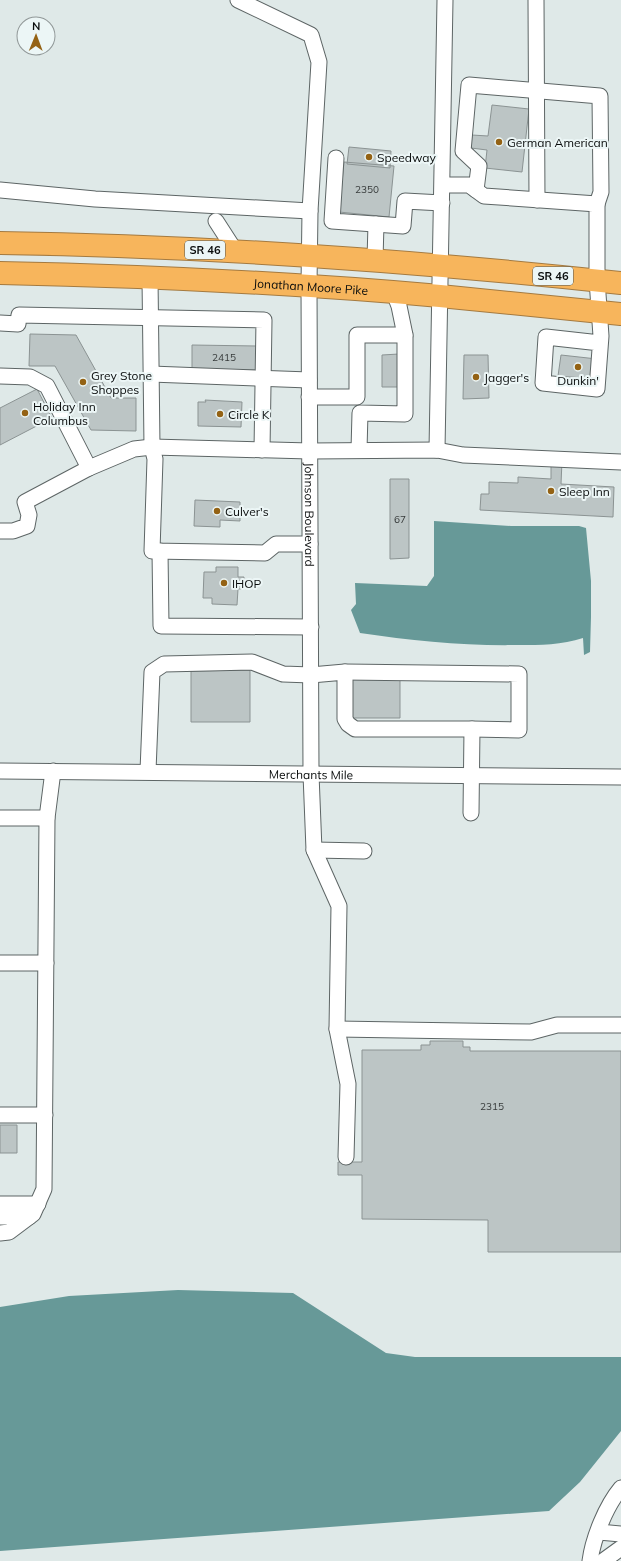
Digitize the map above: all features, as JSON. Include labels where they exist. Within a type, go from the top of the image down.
[{"type":"highway","name":"SR 46","points":[[0,243],[102,244],[309,255],[440,265],[621,283]]},
{"type":"highway","name":"Jonathan Moore Pike","points":[[0,273],[100,275],[309,286],[439,296],[621,314]]},
{"type":"street","name":"Johnson Boulevard","points":[[238,0],[311,35],[319,62],[310,211],[309,255],[311,774],[314,850]]},
{"type":"street","points":[[437,450],[445,0]]},
{"type":"street","points":[[536,0],[536,200]]},
{"type":"street","points":[[476,190],[479,166],[463,151],[469,85],[600,96],[601,192],[597,204],[597,280],[600,344],[597,389],[543,383],[546,337],[600,344]]},
{"type":"street","points":[[336,158],[332,221],[403,226],[405,201],[442,203]]},
{"type":"street","points":[[442,185],[469,185],[484,196],[597,204]]},
{"type":"street","points":[[0,190],[95,199],[310,211]]},
{"type":"street","points":[[216,222],[236,252]]},
{"type":"street","points":[[375,260],[376,224]]},
{"type":"street","points":[[150,278],[152,447],[155,459],[152,551],[265,553],[276,544],[310,544]]},
{"type":"street","points":[[360,413],[405,414],[405,334],[399,306],[394,293]]},
{"type":"street","points":[[0,324],[18,324],[19,315],[264,320],[262,450]]},
{"type":"street","points":[[359,450],[360,413],[357,397],[357,335],[405,334]]},
{"type":"street","points":[[151,374],[262,377],[309,380]]},
{"type":"street","points":[[0,376],[30,377],[48,386],[90,468]]},
{"type":"street","points":[[309,396],[357,397]]},
{"type":"street","points":[[0,531],[13,531],[27,526],[29,515],[24,502],[90,468],[134,448],[152,447],[310,451],[437,450],[463,455],[621,462]]},
{"type":"street","points":[[160,551],[161,626],[311,627]]},
{"type":"street","points":[[148,771],[152,672],[164,664],[252,662],[283,674],[311,675],[345,672],[519,674],[519,730],[355,729],[348,724],[345,719],[345,672]]},
{"type":"street","points":[[471,813],[472,729]]},
{"type":"street","name":"Merchants Mile","points":[[0,771],[148,771],[621,777]]},
{"type":"street","points":[[0,1233],[8,1232],[33,1214],[44,1189],[48,818],[54,771]]},
{"type":"street","points":[[0,818],[48,818]]},
{"type":"street","points":[[346,1157],[348,1084],[338,1029],[339,906],[314,850],[364,851]]},
{"type":"street","points":[[0,963],[46,963]]},
{"type":"street","points":[[338,1029],[531,1032],[556,1025],[621,1025]]},
{"type":"street","points":[[0,1115],[45,1115]]},
{"type":"street","points":[[0,1204],[38,1204]]},
{"type":"street","points":[[0,1218],[29,1217]]},
{"type":"street","points":[[619,1491],[621,1509]]},
{"type":"street","points":[[590,1561],[593,1546],[608,1506],[619,1491]]},
{"type":"street","points":[[598,1532],[621,1534]]},
{"type":"street","points":[[602,1561],[621,1548]]},
{"type":"water","points":[[434,521],[511,526],[579,526],[586,528],[591,581],[590,652],[584,655],[583,638],[551,644],[479,645],[419,641],[360,633],[351,610],[356,604],[355,583],[427,586],[434,576]]},
{"type":"water","points":[[178,1290],[293,1293],[386,1353],[415,1357],[621,1357],[621,1431],[580,1482],[549,1511],[0,1551],[0,1307],[69,1296]]},
{"type":"building","name":"German American","points":[[492,105],[529,109],[522,172],[485,168],[487,150],[471,148],[472,135],[488,136]]},
{"type":"building","name":"Speedway","points":[[349,147],[391,151],[390,168],[347,164]]},
{"type":"building","name":"Speedway","points":[[344,162],[394,166],[389,217],[339,212]]},
{"type":"building","name":"Grey Stone Shoppes","points":[[30,334],[76,335],[111,398],[136,398],[136,431],[91,430],[55,366],[29,366]]},
{"type":"building","points":[[192,345],[257,346],[256,370],[192,369]]},
{"type":"building","points":[[399,354],[399,387],[382,387],[382,355]]},
{"type":"building","name":"Jagger's","points":[[464,355],[488,355],[489,398],[463,399]]},
{"type":"building","name":"Dunkin'","points":[[561,355],[597,359],[595,379],[558,376]]},
{"type":"building","name":"Holiday Inn Columbus","points":[[37,389],[52,418],[0,445],[0,408]]},
{"type":"building","name":"Circle K","points":[[205,400],[242,402],[241,427],[198,426],[198,402],[206,402]]},
{"type":"building","name":"Sleep Inn","points":[[551,461],[562,461],[561,484],[614,487],[613,517],[480,510],[481,494],[489,494],[489,482],[518,483],[518,477],[551,479]]},
{"type":"building","points":[[390,479],[409,479],[409,558],[390,559]]},
{"type":"building","name":"Culver's","points":[[195,500],[240,502],[240,521],[220,520],[220,527],[194,526]]},
{"type":"building","name":"IHOP","points":[[216,567],[238,567],[238,577],[244,577],[244,589],[238,589],[237,605],[212,604],[212,598],[203,598],[204,572],[216,572]]},
{"type":"building","points":[[250,670],[250,722],[191,722],[191,671]]},
{"type":"building","points":[[351,676],[400,676],[400,718],[351,718]]},
{"type":"building","points":[[430,1041],[463,1041],[463,1047],[470,1047],[470,1051],[621,1051],[621,1252],[488,1252],[488,1220],[362,1219],[362,1175],[338,1175],[338,1162],[362,1162],[362,1050],[421,1050],[421,1045],[430,1045]]},
{"type":"building","points":[[0,1125],[17,1125],[17,1153],[0,1153]]},
{"type":"place","name":"German American","points":[[499,142]]},
{"type":"place","name":"Speedway","points":[[369,157]]},
{"type":"place","name":"Dunkin'","points":[[578,367]]},
{"type":"place","name":"Jagger's","points":[[476,377]]},
{"type":"place","name":"Grey Stone Shoppes","points":[[83,382]]},
{"type":"place","name":"Holiday Inn Columbus","points":[[25,413]]},
{"type":"place","name":"Circle K","points":[[220,414]]},
{"type":"place","name":"Sleep Inn","points":[[551,491]]},
{"type":"place","name":"Culver's","points":[[217,511]]},
{"type":"place","name":"IHOP","points":[[224,583]]}]
